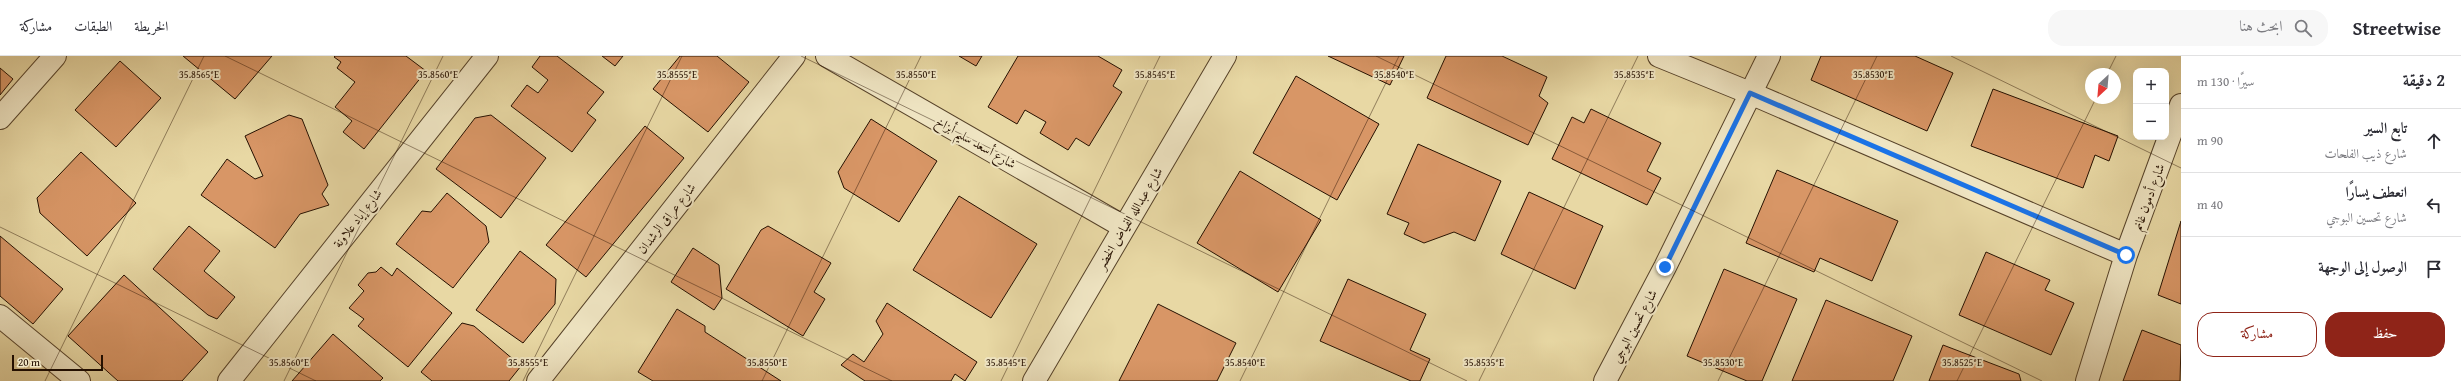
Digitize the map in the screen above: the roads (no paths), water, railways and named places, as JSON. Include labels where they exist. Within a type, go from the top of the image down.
[{"type":"street","points":[[0,118],[54,56]]},
{"type":"street","name":"شارع إياد علاونة","points":[[229,381],[487,56]]},
{"type":"street","name":"شارع عراق الرشدان","points":[[538,381],[794,56]]},
{"type":"street","name":"شارع أسعد سليم أبزاخ","points":[[827,56],[1124,227]]},
{"type":"street","name":"شارع عبدالله الفياض الخضر","points":[[1034,381],[1225,56]]},
{"type":"street","points":[[1660,56],[1750,93],[2126,255]]},
{"type":"street","name":"شارع تحسين البوجي","points":[[1605,381],[1665,267],[1769,56]]},
{"type":"street","name":"شارع أدمون غانم","points":[[2087,381],[2126,255],[2181,105]]},
{"type":"street","points":[[0,316],[79,381]]}]
